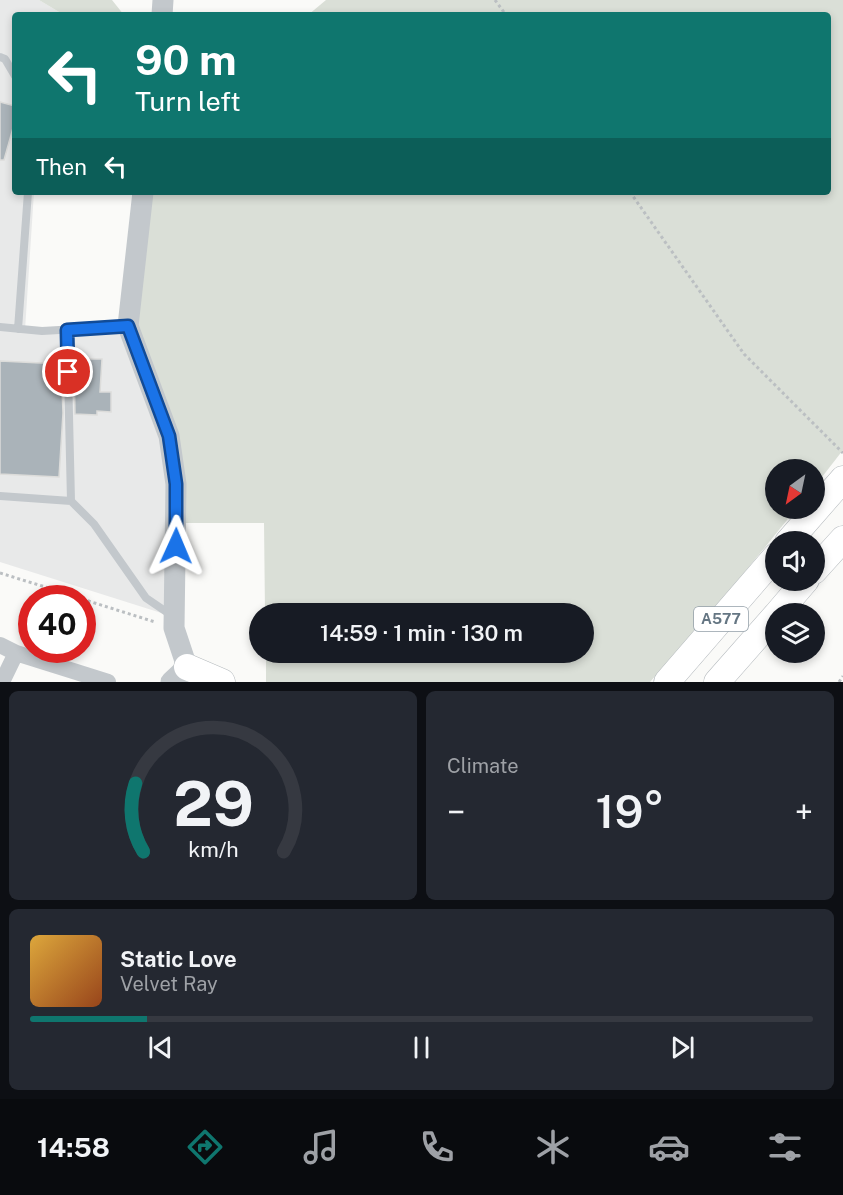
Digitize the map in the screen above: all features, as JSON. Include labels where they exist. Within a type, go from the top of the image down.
[{"type":"main road","points":[[798,531],[843,479]]},
{"type":"main road","points":[[825,559],[843,539]]},
{"type":"main road","name":"A577","points":[[667,682],[765,569]]},
{"type":"main road","name":"A577","points":[[786,603],[796,591]]},
{"type":"main road","name":"A577","points":[[717,682],[765,627]]},
{"type":"main road","points":[[179,674],[222,682]]},
{"type":"street","points":[[143,195],[128,326],[169,436],[176,484],[174,622],[179,674]]},
{"type":"street","points":[[0,645],[108,682]]},
{"type":"street","points":[[2,682],[16,652]]},
{"type":"lane","points":[[0,57],[5,59],[12,71]]},
{"type":"lane","points":[[18,329],[28,195]]},
{"type":"lane","points":[[0,327],[67,330],[128,326]]},
{"type":"lane","points":[[67,330],[71,501]]},
{"type":"lane","points":[[0,496],[71,501],[94,524],[146,598],[174,622]]},
{"type":"path","points":[[632,195],[744,354],[843,453]]},
{"type":"path","points":[[0,573],[38,585]]},
{"type":"path","points":[[96,602],[174,622]]},
{"type":"path","points":[[839,682],[843,676]]},
{"type":"shaded area","points":[[0,0],[39,0],[59,12],[12,12],[12,195],[34,195],[25,330],[128,326],[169,436],[174,617],[96,592],[96,585],[73,585],[0,562]]},
{"type":"shaded area","points":[[39,0],[112,0],[122,12],[59,12]]},
{"type":"shaded area","points":[[326,0],[843,0],[843,450],[825,473],[825,459],[765,459],[765,519],[788,519],[778,531],[765,531],[765,547],[713,611],[650,682],[266,682],[266,663],[594,663],[594,603],[265,603],[264,523],[177,523],[176,484],[128,326],[143,195],[831,195],[831,12],[312,12]]},
{"type":"building","points":[[0,102],[12,105],[12,132],[4,160],[0,160]]},
{"type":"building","points":[[78,359],[102,359],[100,392],[111,392],[111,412],[97,411],[97,415],[75,414],[74,364],[78,365]]},
{"type":"building","points":[[0,361],[61,364],[63,413],[59,477],[0,474]]},
{"type":"route","points":[[68,372],[67,330],[128,326],[169,436],[176,484],[176,546]]}]
